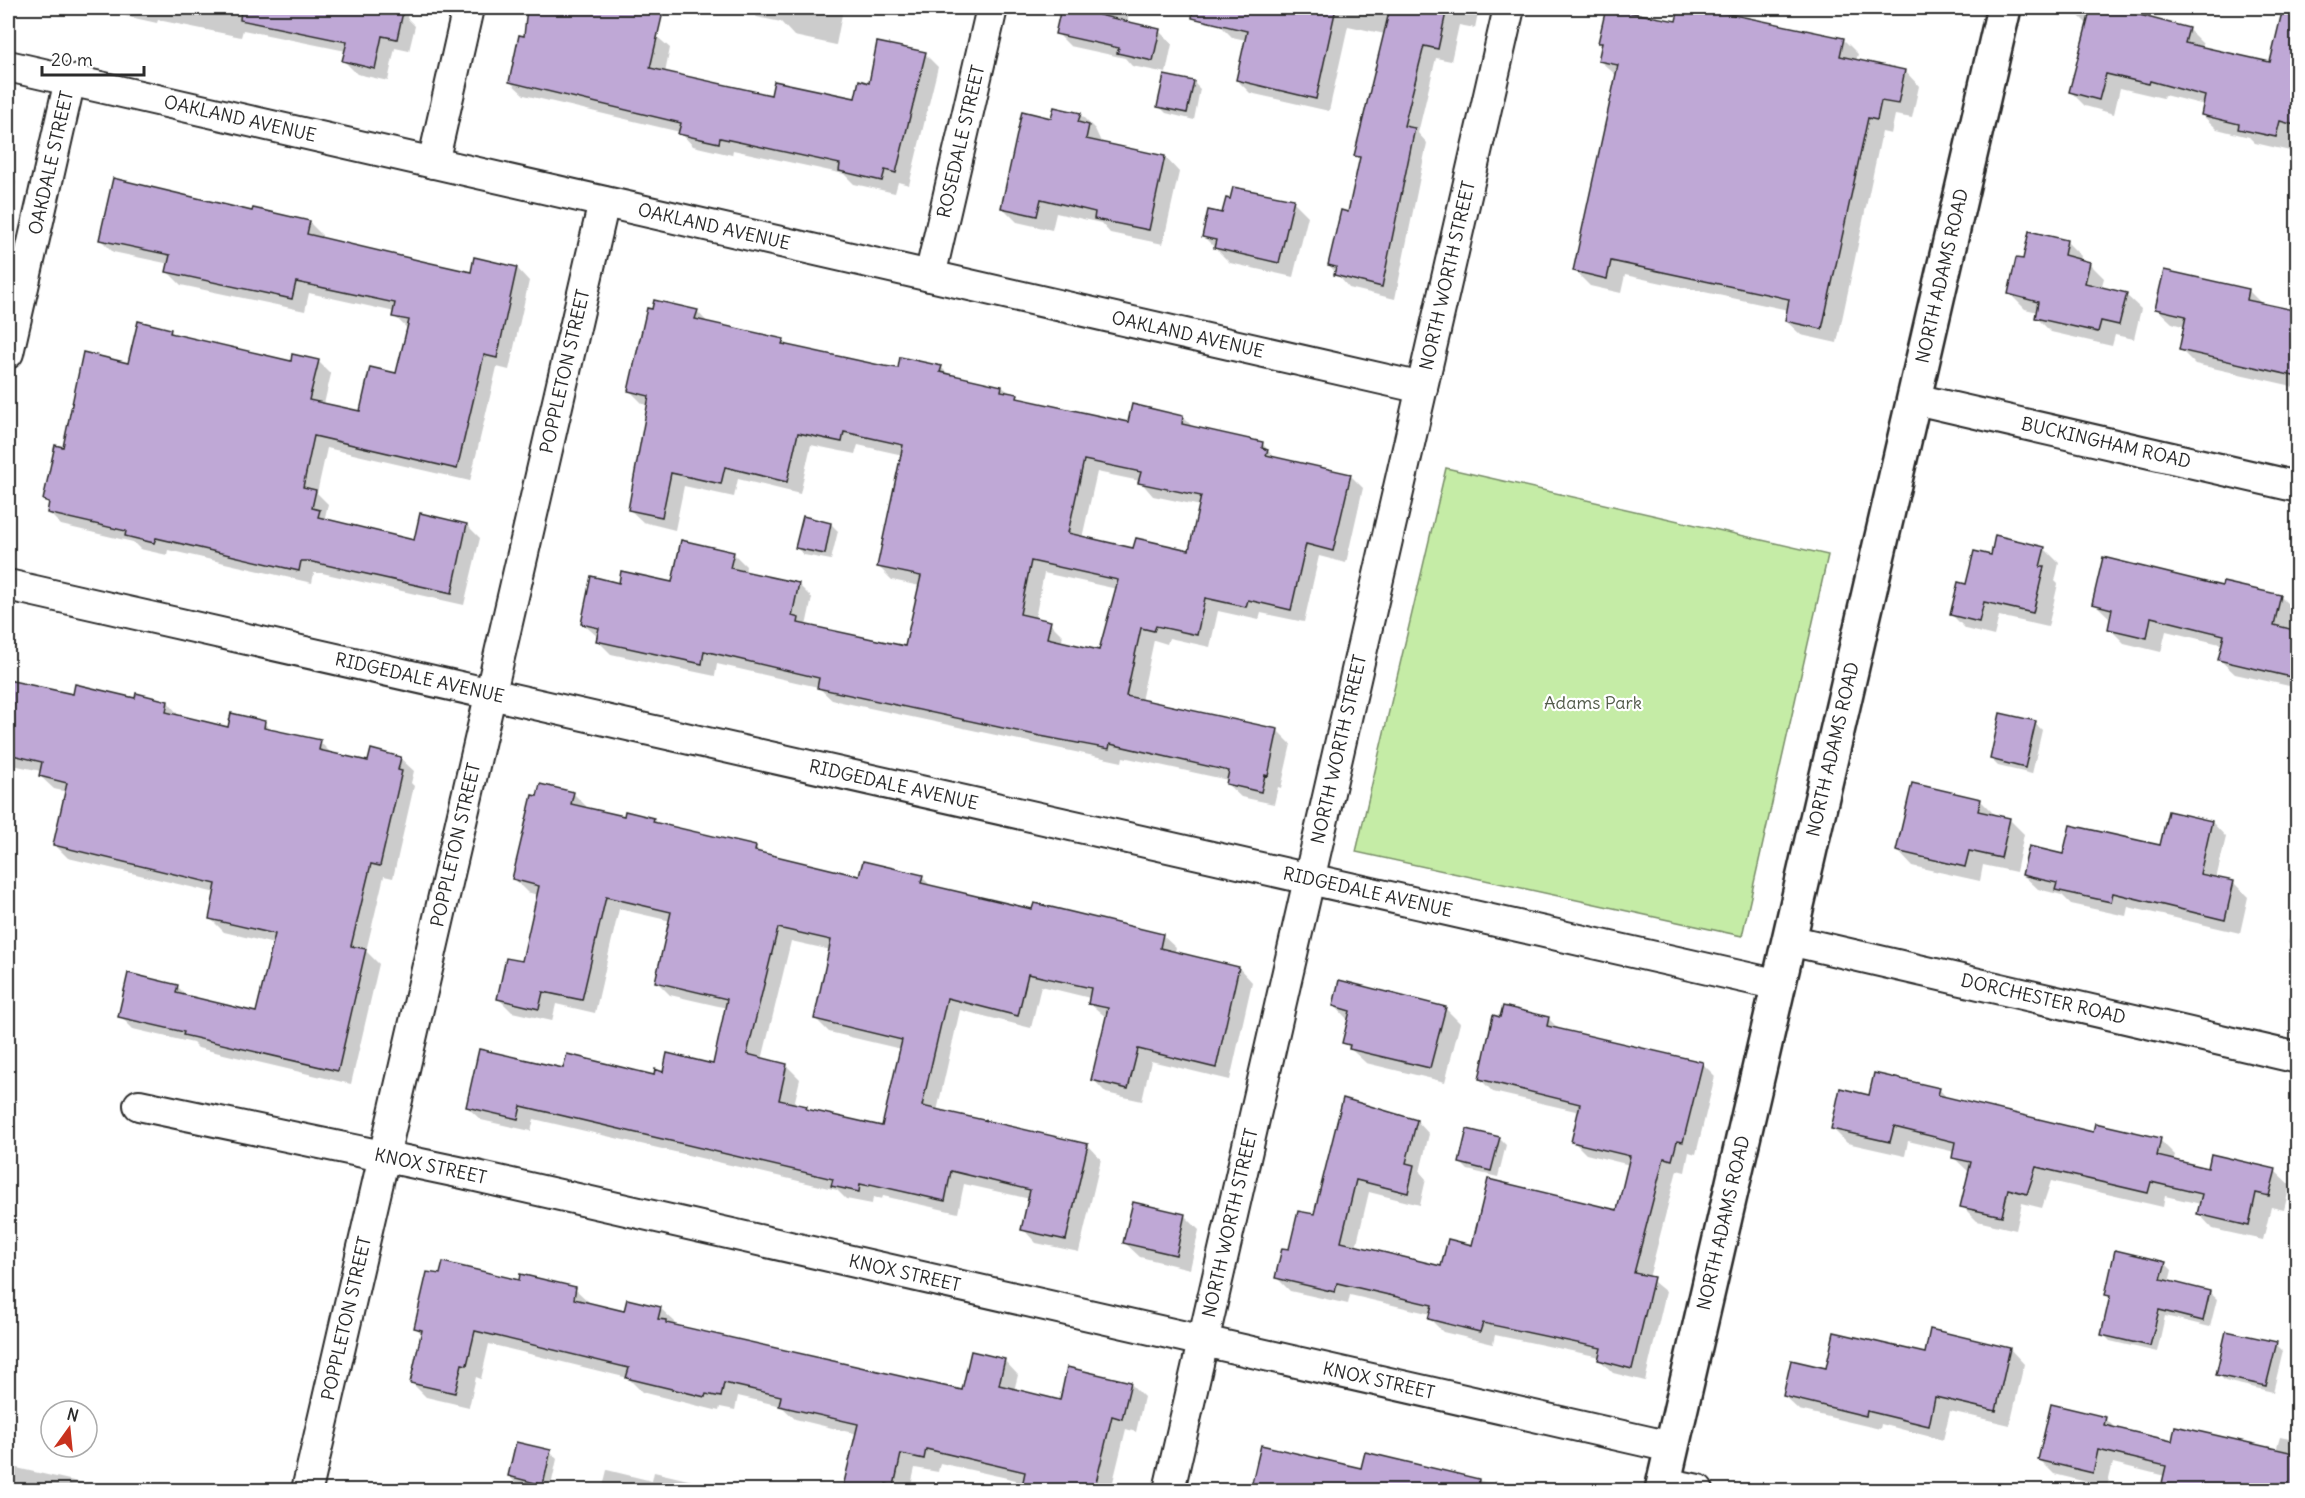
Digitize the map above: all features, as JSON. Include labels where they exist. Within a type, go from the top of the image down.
[{"type":"main road","name":"NORTH ADAMS ROAD","points":[[1663,1487],[2004,8]]},
{"type":"street","points":[[433,163],[468,8]]},
{"type":"street","name":"ROSEDALE STREET","points":[[930,276],[992,8]]},
{"type":"street","name":"NORTH WORTH STREET","points":[[1169,1491],[1509,8]]},
{"type":"street","name":"OAKLAND AVENUE","points":[[8,66],[1422,388]]},
{"type":"street","name":"OAKDALE STREET","points":[[8,353],[70,80]]},
{"type":"street","name":"POPPLETON STREET","points":[[307,1491],[604,202]]},
{"type":"street","name":"BUCKINGHAM ROAD","points":[[1915,399],[2298,487]]},
{"type":"street","name":"RIDGEDALE AVENUE","points":[[8,585],[1779,985]]},
{"type":"street","name":"DORCHESTER ROAD","points":[[1789,940],[2298,1058]]},
{"type":"street","name":"KNOX STREET","points":[[139,1105],[383,1156],[1671,1447]]},
{"type":"street","points":[[1663,1487],[1698,1491]]},
{"type":"green space","name":"Adams Park","points":[[1446,468],[1828,555],[1742,936],[1356,852]]},
{"type":"building","points":[[241,8],[382,8],[403,12],[397,39],[382,36],[375,69],[342,61],[347,42],[240,20]]},
{"type":"building","points":[[527,8],[664,8],[650,68],[771,95],[774,81],[855,98],[859,80],[869,83],[877,42],[926,52],[896,173],[885,170],[882,181],[839,171],[840,164],[720,138],[719,143],[678,134],[681,123],[509,82],[519,35],[524,36]]},
{"type":"building","points":[[1061,8],[1081,8],[1100,12],[1099,15],[1160,29],[1153,61],[1117,53],[1119,48],[1055,34]]},
{"type":"building","points":[[1193,8],[1336,8],[1316,99],[1236,80],[1247,31],[1192,18]]},
{"type":"building","points":[[1390,8],[1447,8],[1438,49],[1424,46],[1404,126],[1415,128],[1382,287],[1334,275],[1336,267],[1328,265],[1341,210],[1348,212],[1360,157],[1354,156]]},
{"type":"building","points":[[1606,8],[1676,21],[1679,8],[1701,8],[1844,38],[1840,56],[1905,70],[1898,104],[1881,101],[1877,120],[1868,118],[1822,329],[1785,321],[1789,299],[1611,261],[1607,279],[1573,271],[1618,65],[1598,61],[1602,43],[1598,43]]},
{"type":"building","points":[[2091,8],[2134,8],[2132,13],[2189,28],[2185,43],[2270,62],[2283,8],[2298,8],[2298,126],[2280,121],[2276,137],[2238,129],[2239,124],[2201,115],[2205,96],[2150,81],[2149,84],[2106,74],[2099,100],[2069,92]]},
{"type":"building","points":[[1164,75],[1194,81],[1187,113],[1157,107]]},
{"type":"building","points":[[1054,107],[1081,113],[1078,122],[1089,125],[1086,139],[1165,156],[1149,230],[1094,219],[1095,212],[1041,199],[1037,216],[1001,208],[1022,111],[1051,118]]},
{"type":"building","points":[[113,178],[252,211],[253,208],[310,221],[307,234],[471,272],[474,257],[517,267],[497,358],[484,355],[457,469],[314,436],[303,487],[316,490],[312,508],[320,510],[318,517],[414,540],[420,513],[467,524],[452,593],[308,561],[301,561],[299,571],[156,538],[154,543],[125,536],[126,531],[47,513],[49,502],[43,500],[55,445],[63,447],[83,352],[128,363],[138,321],[171,329],[170,333],[291,361],[292,354],[319,360],[309,400],[360,411],[370,367],[396,373],[409,320],[392,317],[395,303],[296,282],[292,299],[166,272],[170,255],[99,240]]},
{"type":"building","points":[[1233,187],[1294,199],[1279,263],[1214,248],[1216,240],[1202,237],[1208,210],[1222,213],[1226,198],[1230,199]]},
{"type":"building","points":[[2029,231],[2067,240],[2064,255],[2090,262],[2085,283],[2127,293],[2119,325],[2101,321],[2098,332],[2035,318],[2038,302],[2008,294],[2016,258],[2023,259]]},
{"type":"building","points":[[2164,270],[2249,289],[2247,300],[2298,311],[2298,377],[2179,350],[2186,316],[2155,309]]},
{"type":"building","points":[[654,300],[698,310],[695,319],[784,339],[782,344],[884,366],[898,368],[900,357],[942,366],[940,372],[1002,386],[1001,391],[1018,394],[1017,398],[1128,422],[1132,404],[1183,416],[1182,424],[1263,442],[1262,448],[1268,450],[1266,455],[1351,474],[1333,551],[1306,544],[1291,610],[1248,600],[1246,607],[1205,598],[1197,635],[1156,626],[1154,631],[1141,628],[1126,696],[1278,729],[1268,776],[1265,775],[1261,792],[1226,784],[1229,771],[1110,744],[1109,749],[1040,736],[817,688],[819,678],[704,651],[702,664],[596,641],[599,628],[581,624],[591,576],[619,583],[621,571],[672,582],[681,540],[734,552],[730,568],[799,583],[792,616],[799,618],[798,623],[905,646],[921,576],[877,567],[903,445],[844,432],[842,442],[798,433],[787,482],[725,467],[721,484],[671,473],[662,517],[628,510],[649,396],[628,391],[647,308],[652,309]],"holes":[[[1084,460],[1141,472],[1138,483],[1201,496],[1189,550],[1136,538],[1133,548],[1068,533]],[[1031,561],[1118,580],[1099,650],[1047,638],[1051,621],[1020,614]]]},
{"type":"building","points":[[803,516],[831,523],[825,554],[795,548]]},
{"type":"building","points":[[1995,535],[2045,547],[2040,567],[2044,567],[2033,613],[1984,602],[1979,622],[1950,615],[1958,582],[1966,584],[1974,551],[1991,555]]},
{"type":"building","points":[[2103,557],[2222,586],[2223,582],[2281,595],[2274,625],[2298,631],[2298,650],[2291,677],[2218,660],[2224,635],[2151,617],[2147,638],[2108,629],[2112,609],[2092,604]]},
{"type":"building","points":[[8,680],[73,694],[75,684],[135,698],[136,693],[168,701],[166,712],[228,727],[231,713],[265,721],[264,728],[321,740],[319,750],[368,761],[371,749],[401,757],[398,770],[402,771],[380,866],[371,864],[351,946],[366,949],[338,1071],[183,1035],[184,1032],[118,1017],[128,973],[178,985],[176,993],[256,1012],[275,934],[209,919],[216,884],[53,845],[67,783],[39,776],[42,762],[8,754]]},
{"type":"building","points":[[2000,713],[2036,721],[2025,768],[1990,759]]},
{"type":"building","points":[[1912,783],[1981,799],[1978,811],[2010,818],[2001,858],[1969,851],[1965,867],[1896,851]]},
{"type":"building","points":[[540,784],[574,792],[571,804],[624,816],[625,811],[654,818],[653,822],[756,846],[755,851],[859,876],[863,861],[923,875],[921,883],[1032,909],[1034,903],[1163,934],[1160,948],[1239,967],[1216,1068],[1138,1049],[1128,1089],[1091,1080],[1108,1008],[1088,1004],[1091,988],[1028,974],[1018,1016],[947,998],[922,1106],[1088,1144],[1066,1240],[1021,1230],[1030,1190],[951,1171],[945,1201],[870,1184],[869,1186],[860,1184],[859,1192],[831,1186],[833,1179],[521,1106],[518,1119],[466,1107],[479,1049],[563,1068],[567,1054],[654,1075],[655,1069],[663,1072],[667,1053],[713,1064],[727,999],[655,982],[671,912],[606,897],[582,1000],[543,992],[539,1009],[497,999],[506,958],[522,961],[539,886],[512,879],[532,795],[537,796]],"holes":[[[778,928],[831,940],[814,1019],[902,1040],[882,1126],[806,1109],[807,1106],[779,1100],[787,1064],[747,1054]]]},
{"type":"building","points":[[2168,811],[2212,821],[2200,874],[2234,881],[2225,920],[2113,893],[2111,902],[2055,890],[2057,883],[2022,875],[2029,846],[2063,854],[2070,825],[2160,845]]},
{"type":"building","points":[[1339,980],[1446,1007],[1430,1068],[1349,1049],[1350,1045],[1342,1043],[1350,1011],[1333,1006]]},
{"type":"building","points":[[1503,1006],[1549,1017],[1547,1026],[1703,1062],[1683,1142],[1677,1141],[1672,1160],[1664,1158],[1634,1273],[1654,1277],[1632,1369],[1598,1360],[1601,1348],[1483,1323],[1480,1332],[1428,1319],[1432,1305],[1337,1283],[1335,1292],[1275,1278],[1282,1248],[1289,1249],[1298,1211],[1314,1214],[1343,1098],[1417,1120],[1406,1163],[1414,1165],[1408,1193],[1356,1180],[1341,1242],[1441,1266],[1448,1239],[1472,1245],[1488,1179],[1617,1210],[1630,1156],[1571,1142],[1580,1104],[1479,1079],[1493,1015],[1500,1017]]},
{"type":"building","points":[[1874,1073],[1940,1088],[1938,1095],[2093,1132],[2095,1123],[2161,1138],[2157,1156],[2208,1168],[2211,1154],[2276,1169],[2269,1196],[2256,1193],[2249,1226],[2197,1214],[2202,1194],[2151,1182],[2148,1193],[2036,1167],[2027,1194],[2008,1189],[2002,1216],[1960,1207],[1971,1162],[1952,1158],[1955,1142],[1894,1127],[1890,1142],[1831,1129],[1840,1088],[1869,1095]]},
{"type":"building","points":[[1467,1129],[1500,1137],[1491,1171],[1459,1163]]},
{"type":"building","points":[[1133,1202],[1185,1214],[1176,1255],[1123,1243]]},
{"type":"building","points":[[2115,1250],[2166,1262],[2161,1279],[2210,1291],[2203,1321],[2159,1310],[2150,1346],[2101,1335],[2110,1296],[2105,1295]]},
{"type":"building","points":[[443,1262],[519,1280],[520,1274],[576,1287],[574,1299],[624,1311],[627,1299],[661,1307],[658,1319],[666,1320],[666,1323],[962,1390],[971,1351],[1005,1359],[999,1385],[1060,1400],[1067,1367],[1131,1382],[1122,1419],[1112,1416],[1094,1491],[1021,1491],[1025,1472],[926,1449],[924,1459],[901,1454],[894,1486],[886,1484],[884,1491],[842,1491],[858,1424],[779,1406],[781,1396],[724,1383],[721,1397],[706,1394],[705,1397],[626,1378],[629,1368],[475,1331],[467,1365],[462,1364],[455,1393],[410,1383],[422,1330],[414,1328],[427,1272],[440,1274]]},
{"type":"building","points":[[1930,1329],[2010,1348],[1996,1411],[1935,1397],[1929,1426],[1867,1411],[1866,1416],[1783,1396],[1791,1360],[1826,1368],[1834,1332],[1925,1353]]},
{"type":"building","points":[[2226,1331],[2277,1342],[2266,1386],[2216,1375]]},
{"type":"building","points":[[2051,1404],[2106,1417],[2104,1425],[2172,1441],[2175,1426],[2298,1454],[2298,1491],[2196,1491],[2162,1483],[2166,1466],[2098,1450],[2093,1473],[2038,1460]]},
{"type":"building","points":[[516,1442],[551,1450],[543,1485],[508,1476]]},
{"type":"building","points":[[1261,1445],[1361,1468],[1365,1452],[1479,1479],[1478,1491],[1269,1491],[1251,1487]]}]
